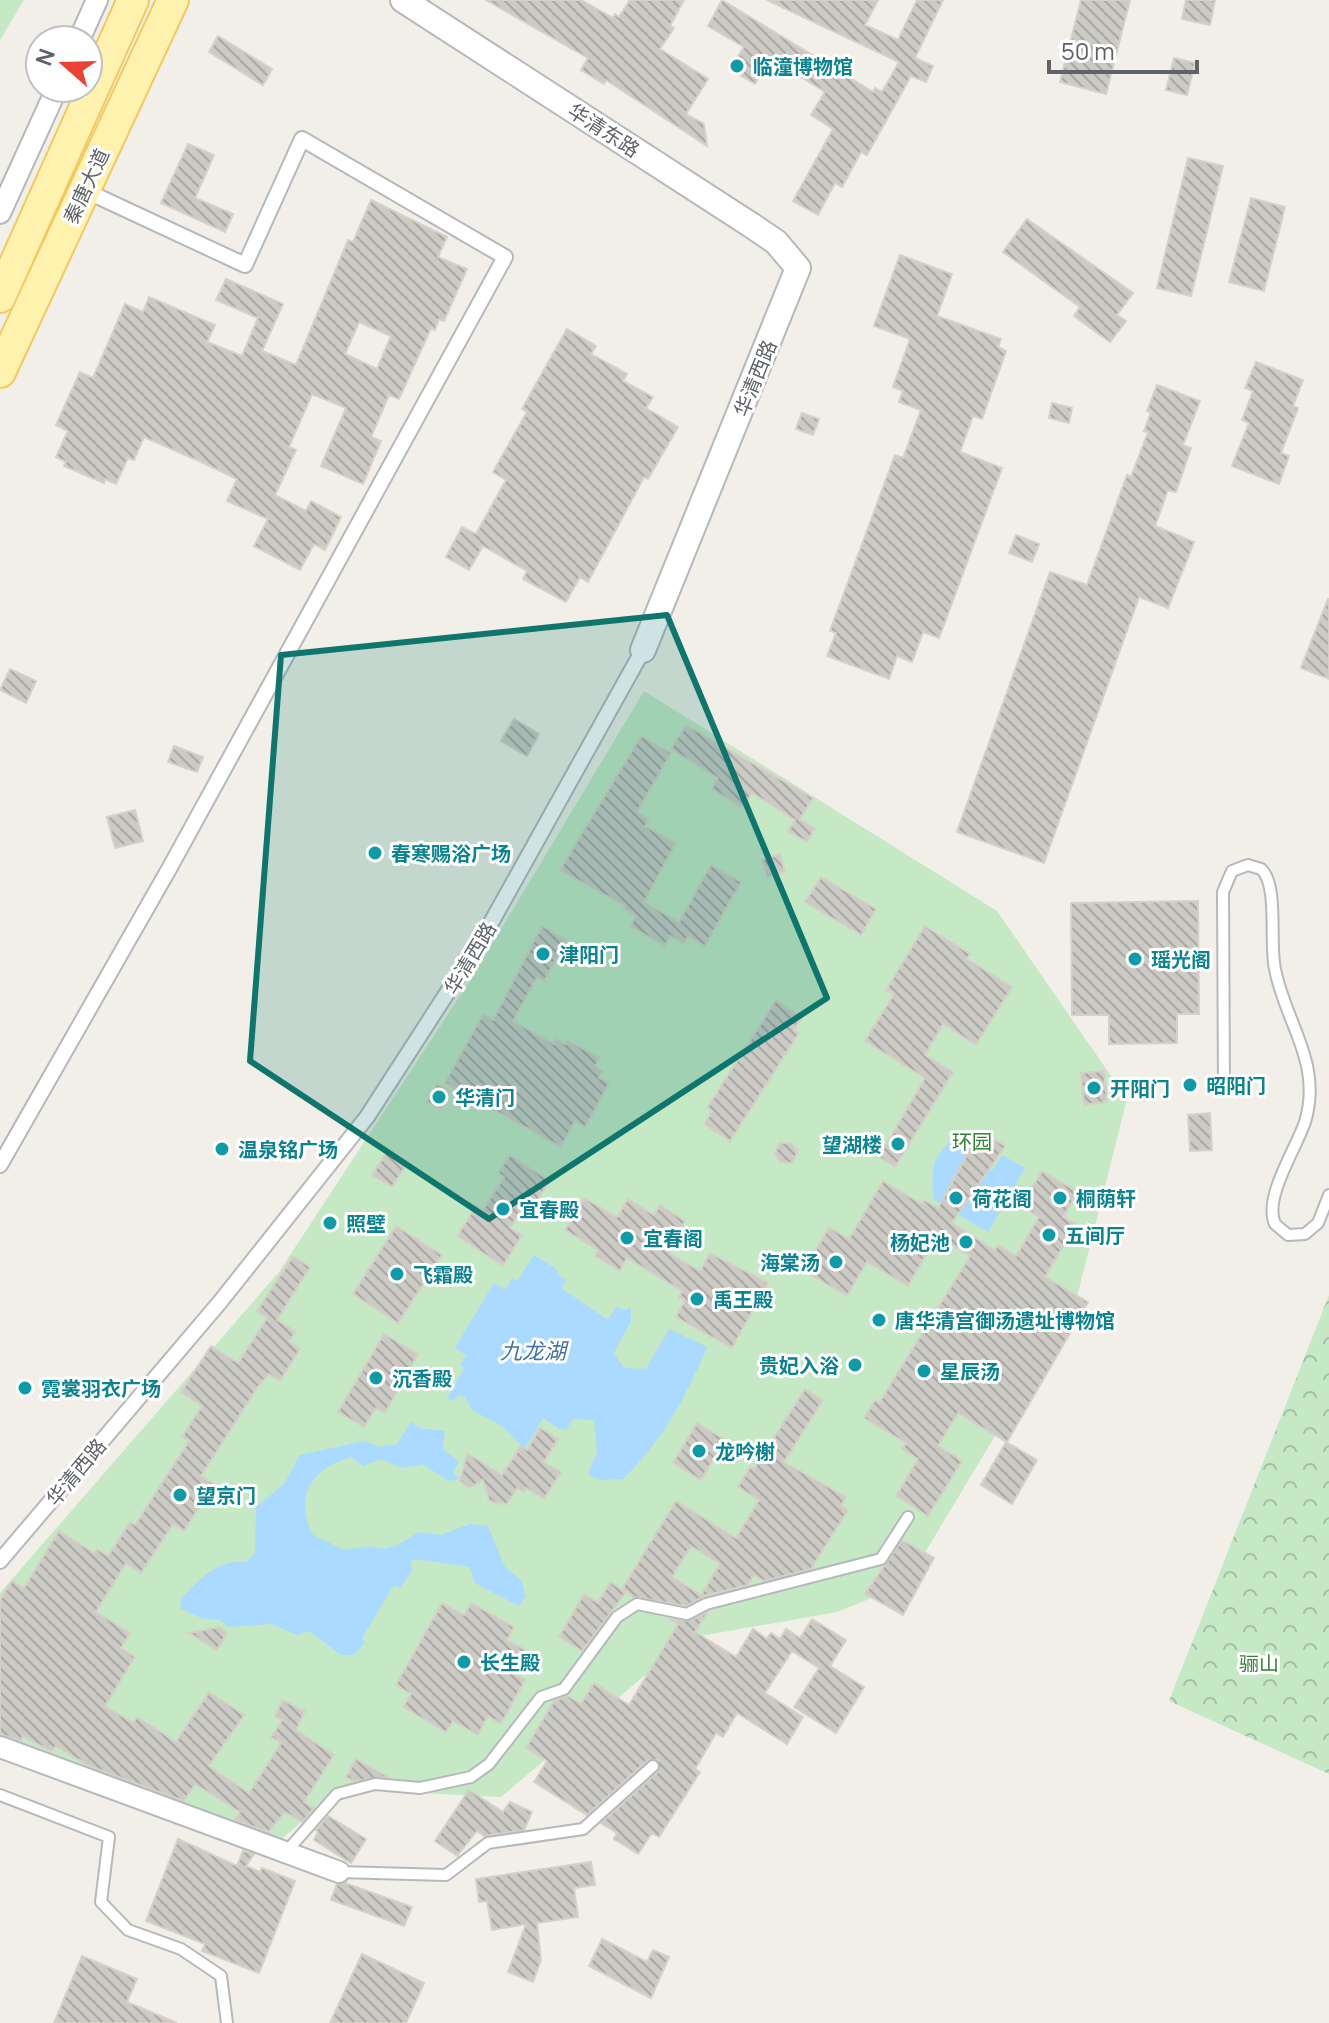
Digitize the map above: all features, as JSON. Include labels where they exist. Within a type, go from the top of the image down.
[{"type":"main road","name":"秦唐大道","points":[[0,297],[133,0]]},
{"type":"main road","name":"秦唐大道","points":[[0,372],[173,0]]},
{"type":"street","points":[[86,24],[97,0]]},
{"type":"street","name":"华清东路","points":[[403,0],[763,233],[776,242],[798,268]]},
{"type":"street","points":[[0,213],[50,104]]},
{"type":"street","points":[[0,1165],[169,869],[505,257],[302,139],[245,265],[84,190]]},
{"type":"street","name":"华清西路","points":[[0,1561],[220,1302],[367,1117],[482,939],[643,650],[798,268]]},
{"type":"street","points":[[0,1747],[339,1872]]},
{"type":"lane","points":[[1224,1089],[1224,884],[1232,871],[1248,865],[1261,869],[1270,879],[1275,969],[1284,1002],[1307,1054],[1306,1119],[1273,1200],[1275,1224],[1288,1235],[1305,1234],[1318,1223],[1329,1195]]},
{"type":"lane","points":[[287,1851],[337,1794],[375,1784],[420,1788],[471,1777],[489,1764],[541,1697],[564,1689],[617,1617],[637,1604],[687,1614],[706,1604],[881,1559],[908,1517]]},
{"type":"lane","points":[[339,1872],[446,1875],[488,1843],[583,1829],[653,1766]]},
{"type":"lane","points":[[0,1795],[109,1837],[101,1902],[128,1930],[181,1949],[221,1976],[227,2023]]},
{"type":"highlighted area","points":[[667,615],[827,998],[489,1219],[250,1061],[281,655]]},
{"type":"green space","points":[[0,0],[24,0],[0,40]]},
{"type":"green space","name":"环园","points":[[644,691],[997,911],[1127,1099],[1076,1301],[906,1584],[837,1612],[689,1638],[501,1797],[339,1789],[277,1843],[0,1741],[0,1593],[279,1272],[473,976]]},
{"type":"green space","name":"骊山","points":[[1329,1295],[1329,1774],[1169,1701]]},
{"type":"water","points":[[964,1133],[974,1138],[965,1155],[992,1171],[1002,1155],[1025,1168],[988,1232],[959,1215],[983,1177],[962,1165],[940,1204],[934,1200],[936,1160],[946,1146]]},
{"type":"water","name":"九龙湖","points":[[534,1255],[558,1270],[557,1274],[566,1280],[561,1288],[608,1320],[616,1307],[625,1310],[631,1307],[631,1321],[614,1353],[624,1368],[646,1369],[669,1329],[707,1347],[672,1418],[623,1479],[598,1480],[588,1474],[597,1452],[594,1420],[573,1419],[566,1430],[561,1430],[543,1418],[525,1449],[502,1426],[472,1410],[465,1397],[458,1395],[453,1401],[447,1399],[464,1368],[460,1366],[466,1355],[455,1348],[494,1283],[506,1289],[512,1278],[517,1281]]},
{"type":"water","points":[[411,1422],[420,1428],[445,1431],[443,1449],[459,1462],[453,1472],[459,1479],[448,1481],[423,1464],[402,1468],[381,1459],[363,1466],[351,1457],[337,1462],[316,1477],[306,1496],[307,1521],[313,1535],[344,1550],[371,1546],[381,1549],[396,1546],[419,1532],[441,1535],[470,1524],[488,1526],[505,1567],[521,1580],[526,1596],[519,1606],[475,1583],[470,1567],[414,1559],[410,1562],[413,1569],[400,1588],[394,1585],[362,1638],[365,1643],[354,1655],[341,1655],[309,1631],[298,1635],[271,1624],[228,1627],[220,1620],[201,1618],[181,1609],[180,1600],[209,1572],[226,1564],[247,1562],[255,1553],[256,1507],[284,1484],[300,1455],[364,1441],[379,1447],[397,1444]]},
{"type":"building","points":[[486,0],[581,0],[613,18],[615,14],[619,17],[630,0],[684,0],[670,26],[674,28],[660,49],[708,79],[686,114],[704,124],[707,146],[606,80],[604,84],[581,70],[588,58]]},
{"type":"building","points":[[722,0],[873,92],[875,88],[882,92],[899,62],[767,0],[878,0],[865,25],[898,40],[917,0],[943,0],[915,58],[933,66],[926,82],[911,76],[867,155],[861,152],[842,187],[835,183],[818,215],[793,201],[833,129],[811,115],[825,92],[777,62],[771,72],[765,68],[755,84],[730,69],[744,47],[708,26]]},
{"type":"building","points":[[1081,0],[1130,0],[1106,94],[1060,82]]},
{"type":"building","points":[[1186,0],[1215,0],[1210,25],[1182,19]]},
{"type":"building","points":[[218,36],[272,69],[263,85],[209,52]]},
{"type":"building","points":[[1174,58],[1195,63],[1187,95],[1166,90]]},
{"type":"building","points":[[188,144],[214,155],[195,198],[233,214],[225,232],[161,203]]},
{"type":"building","points":[[1188,158],[1223,166],[1191,296],[1157,288]]},
{"type":"building","points":[[1251,198],[1285,207],[1264,291],[1229,282]]},
{"type":"building","points":[[371,200],[447,237],[438,257],[467,269],[444,321],[439,319],[435,330],[431,328],[399,399],[389,395],[371,437],[381,441],[363,484],[321,466],[346,408],[312,394],[289,447],[296,450],[275,495],[306,511],[311,501],[341,517],[325,550],[314,544],[300,570],[254,546],[268,519],[227,501],[237,479],[199,461],[144,437],[134,460],[128,458],[116,484],[105,479],[104,483],[64,466],[66,462],[56,457],[68,431],[56,425],[80,372],[93,378],[125,304],[143,312],[149,297],[215,325],[207,342],[242,356],[258,318],[216,300],[226,279],[283,304],[262,351],[296,365],[348,240],[353,242]],"holes":[[[359,322],[391,336],[377,369],[345,354]]]},
{"type":"building","points":[[1027,219],[1133,293],[1117,315],[1126,321],[1110,342],[1074,316],[1080,307],[1003,252]]},
{"type":"building","points":[[900,255],[952,274],[937,316],[1001,339],[998,347],[1006,351],[982,419],[973,416],[960,452],[1002,468],[939,638],[923,632],[912,662],[897,656],[889,679],[827,656],[836,633],[830,631],[895,455],[903,458],[921,410],[899,402],[903,391],[893,387],[910,339],[874,326]]},
{"type":"building","points":[[567,329],[596,346],[591,354],[627,374],[623,381],[653,397],[646,408],[678,427],[648,479],[644,477],[588,582],[580,577],[566,602],[523,579],[527,571],[483,546],[469,570],[446,557],[462,527],[476,534],[506,480],[493,472],[527,412],[522,409]]},
{"type":"building","points":[[1256,362],[1303,380],[1293,406],[1298,408],[1281,453],[1289,456],[1279,484],[1232,466],[1249,423],[1242,420],[1253,391],[1245,388]]},
{"type":"building","points":[[1157,385],[1200,401],[1183,445],[1191,448],[1176,492],[1168,490],[1155,526],[1194,542],[1168,608],[1139,597],[1044,863],[957,832],[1050,572],[1087,585],[1127,475],[1131,477],[1148,432],[1144,431],[1151,412],[1147,411]]},
{"type":"building","points":[[1052,403],[1072,408],[1069,423],[1049,418]]},
{"type":"building","points":[[802,413],[819,419],[813,435],[796,429]]},
{"type":"building","points":[[1016,535],[1039,544],[1032,562],[1009,553]]},
{"type":"building","points":[[1329,599],[1329,679],[1301,668]]},
{"type":"building","points":[[10,669],[36,681],[26,703],[0,690]]},
{"type":"building","points":[[514,719],[539,734],[527,756],[501,741]]},
{"type":"building","points":[[686,725],[813,798],[800,819],[815,829],[807,842],[788,831],[795,820],[752,793],[743,808],[712,789],[718,778],[671,749]]},
{"type":"building","points":[[641,736],[671,753],[637,812],[649,819],[645,826],[676,843],[644,902],[679,922],[711,865],[741,882],[705,946],[688,936],[684,944],[670,936],[665,946],[630,926],[636,916],[624,909],[625,906],[560,870]]},
{"type":"building","points":[[174,746],[203,757],[197,772],[168,762]]},
{"type":"building","points":[[135,810],[143,841],[115,848],[107,817]]},
{"type":"building","points":[[780,854],[785,872],[767,877],[762,860]]},
{"type":"building","points":[[821,877],[876,909],[861,935],[805,902]]},
{"type":"building","name":"瑶光阁","points":[[1198,901],[1199,1014],[1177,1014],[1177,1043],[1109,1044],[1109,1015],[1072,1015],[1071,903]]},
{"type":"building","points":[[542,926],[566,940],[544,981],[537,977],[513,1021],[554,1044],[556,1039],[565,1044],[567,1040],[600,1058],[595,1066],[603,1071],[599,1078],[609,1083],[585,1127],[575,1121],[561,1147],[445,1083],[483,1014],[493,1020]]},
{"type":"building","points":[[925,926],[970,954],[967,959],[1012,987],[976,1045],[943,1024],[925,1055],[953,1072],[895,1167],[879,1157],[925,1078],[865,1041],[894,994],[886,990]]},
{"type":"building","points":[[776,1000],[802,1017],[794,1030],[799,1033],[730,1141],[704,1124],[712,1111],[707,1108]]},
{"type":"building","name":"开阳门","points":[[1104,1071],[1107,1102],[1084,1105],[1081,1073]]},
{"type":"building","name":"华清门","points":[[437,1084],[450,1091],[441,1109],[427,1102]]},
{"type":"building","points":[[1210,1113],[1212,1150],[1190,1151],[1188,1115]]},
{"type":"building","points":[[980,1131],[1005,1146],[952,1223],[995,1250],[998,1245],[1016,1256],[1039,1217],[1021,1206],[1042,1171],[1078,1192],[1063,1217],[1076,1224],[1045,1277],[1088,1302],[1007,1442],[958,1413],[938,1446],[962,1461],[928,1516],[896,1496],[918,1459],[902,1449],[906,1443],[864,1418],[875,1400],[879,1403],[970,1256],[937,1236],[908,1286],[867,1262],[847,1296],[804,1271],[829,1227],[849,1239],[883,1181],[922,1204],[924,1200],[938,1208]]},
{"type":"building","points":[[779,1143],[791,1143],[798,1151],[792,1163],[780,1162],[775,1154]]},
{"type":"building","points":[[386,1153],[406,1165],[392,1187],[372,1175]]},
{"type":"building","name":"宜春殿","points":[[510,1155],[550,1181],[533,1207],[526,1202],[510,1228],[522,1235],[503,1266],[457,1236],[476,1206],[483,1210],[504,1177],[498,1173]]},
{"type":"building","points":[[584,1198],[617,1217],[628,1199],[654,1215],[660,1205],[685,1221],[668,1250],[672,1255],[700,1271],[710,1253],[768,1283],[732,1348],[676,1317],[685,1300],[679,1297],[682,1291],[627,1258],[620,1271],[595,1256],[598,1250],[565,1230]]},
{"type":"building","name":"飞霜殿","points":[[396,1226],[442,1255],[398,1323],[353,1294]]},
{"type":"building","points":[[293,1256],[310,1267],[277,1320],[296,1332],[289,1341],[300,1349],[280,1381],[269,1374],[259,1385],[201,1476],[214,1484],[184,1531],[173,1524],[141,1573],[126,1563],[96,1612],[130,1633],[121,1648],[135,1657],[105,1706],[133,1723],[137,1717],[176,1742],[209,1692],[244,1715],[209,1766],[249,1793],[281,1743],[271,1737],[282,1720],[275,1716],[282,1700],[305,1711],[296,1730],[334,1755],[304,1802],[314,1808],[302,1822],[285,1812],[268,1832],[235,1820],[240,1812],[195,1784],[184,1801],[89,1766],[56,1746],[52,1752],[23,1736],[20,1741],[0,1734],[0,1600],[12,1581],[24,1588],[59,1531],[94,1553],[97,1549],[108,1556],[130,1522],[135,1525],[189,1441],[182,1437],[202,1406],[181,1392],[211,1346],[238,1363],[267,1318],[257,1311]]},
{"type":"building","name":"沉香殿","points":[[384,1334],[418,1354],[385,1413],[376,1408],[364,1427],[338,1412]]},
{"type":"building","points":[[805,1389],[823,1400],[784,1462],[846,1497],[841,1506],[848,1510],[811,1569],[764,1581],[754,1575],[748,1585],[704,1596],[686,1606],[634,1597],[622,1589],[676,1501],[736,1538],[759,1500],[738,1487],[750,1467],[754,1469]],"holes":[[[691,1546],[720,1564],[701,1595],[672,1577]]]},
{"type":"building","name":"龙吟榭","points":[[697,1423],[725,1440],[701,1480],[673,1463]]},
{"type":"building","points":[[540,1428],[558,1439],[544,1462],[561,1472],[544,1499],[526,1488],[524,1492],[517,1488],[507,1504],[495,1503],[489,1500],[483,1480],[469,1488],[460,1481],[467,1453],[502,1475],[521,1446],[527,1450]]},
{"type":"building","points":[[1006,1442],[1037,1460],[1012,1504],[981,1485]]},
{"type":"building","points":[[902,1540],[934,1558],[903,1615],[865,1594]]},
{"type":"building","points":[[610,1582],[626,1592],[582,1651],[559,1637],[584,1594],[598,1603]]},
{"type":"building","name":"长生殿","points":[[442,1603],[464,1615],[471,1603],[514,1627],[507,1640],[525,1650],[513,1673],[525,1680],[501,1724],[488,1716],[478,1735],[453,1721],[446,1732],[403,1707],[411,1694],[396,1685]]},
{"type":"building","points":[[708,1612],[695,1632],[736,1657],[753,1629],[767,1639],[771,1633],[780,1639],[786,1629],[800,1638],[812,1619],[846,1640],[830,1666],[864,1687],[836,1733],[794,1707],[819,1668],[792,1651],[765,1693],[803,1717],[787,1744],[737,1713],[723,1737],[716,1733],[695,1769],[700,1772],[659,1837],[652,1833],[638,1854],[614,1839],[617,1833],[601,1823],[658,1772],[658,1760],[648,1760],[587,1815],[534,1782],[547,1761],[526,1748],[554,1701],[568,1696],[581,1704],[594,1683],[629,1705],[678,1624],[669,1619],[690,1621]]},
{"type":"building","points":[[219,1627],[227,1633],[217,1650],[189,1633]]},
{"type":"building","points":[[356,1759],[388,1777],[354,1781],[346,1777]]},
{"type":"building","points":[[469,1790],[503,1812],[510,1802],[532,1812],[524,1830],[484,1836],[477,1831],[457,1856],[435,1841]]},
{"type":"building","points":[[328,1816],[366,1839],[351,1863],[314,1840],[316,1830]]},
{"type":"building","points":[[178,1839],[237,1866],[243,1851],[254,1854],[246,1866],[260,1872],[262,1868],[295,1881],[259,1973],[202,1951],[205,1944],[146,1921]]},
{"type":"building","points":[[591,1862],[595,1885],[574,1888],[578,1917],[537,1923],[541,1960],[533,1982],[508,1972],[526,1924],[492,1930],[487,1901],[479,1902],[476,1879]]},
{"type":"building","points":[[345,1883],[412,1907],[404,1926],[331,1900],[337,1884]]},
{"type":"building","points":[[602,1939],[647,1962],[653,1950],[669,1957],[651,1998],[589,1966]]},
{"type":"building","points":[[362,1954],[424,1983],[406,2023],[330,2023]]},
{"type":"building","points":[[82,1956],[137,1979],[127,2002],[177,2023],[54,2023]]},
{"type":"place","name":"临潼博物馆","points":[[737,66]]},
{"type":"place","name":"春寒赐浴广场","points":[[375,853]]},
{"type":"place","name":"津阳门","points":[[543,954]]},
{"type":"place","name":"瑶光阁","points":[[1135,959]]},
{"type":"place","name":"昭阳门","points":[[1190,1085]]},
{"type":"place","name":"开阳门","points":[[1094,1088]]},
{"type":"place","name":"华清门","points":[[439,1097]]},
{"type":"place","name":"望湖楼","points":[[898,1144]]},
{"type":"place","name":"温泉铭广场","points":[[222,1149]]},
{"type":"place","name":"荷花阁","points":[[956,1198]]},
{"type":"place","name":"桐荫轩","points":[[1060,1198]]},
{"type":"place","name":"宜春殿","points":[[503,1209]]},
{"type":"place","name":"照壁","points":[[330,1223]]},
{"type":"place","name":"五间厅","points":[[1049,1235]]},
{"type":"place","name":"宜春阁","points":[[627,1238]]},
{"type":"place","name":"杨妃池","points":[[966,1242]]},
{"type":"place","name":"海棠汤","points":[[836,1262]]},
{"type":"place","name":"飞霜殿","points":[[397,1274]]},
{"type":"place","name":"禹王殿","points":[[697,1299]]},
{"type":"place","name":"唐华清宫御汤遗址博物馆","points":[[879,1320]]},
{"type":"place","name":"贵妃入浴","points":[[855,1365]]},
{"type":"place","name":"星辰汤","points":[[924,1371]]},
{"type":"place","name":"沉香殿","points":[[376,1378]]},
{"type":"place","name":"霓裳羽衣广场","points":[[25,1388]]},
{"type":"place","name":"龙吟榭","points":[[699,1451]]},
{"type":"place","name":"望京门","points":[[180,1495]]},
{"type":"place","name":"长生殿","points":[[464,1662]]}]
